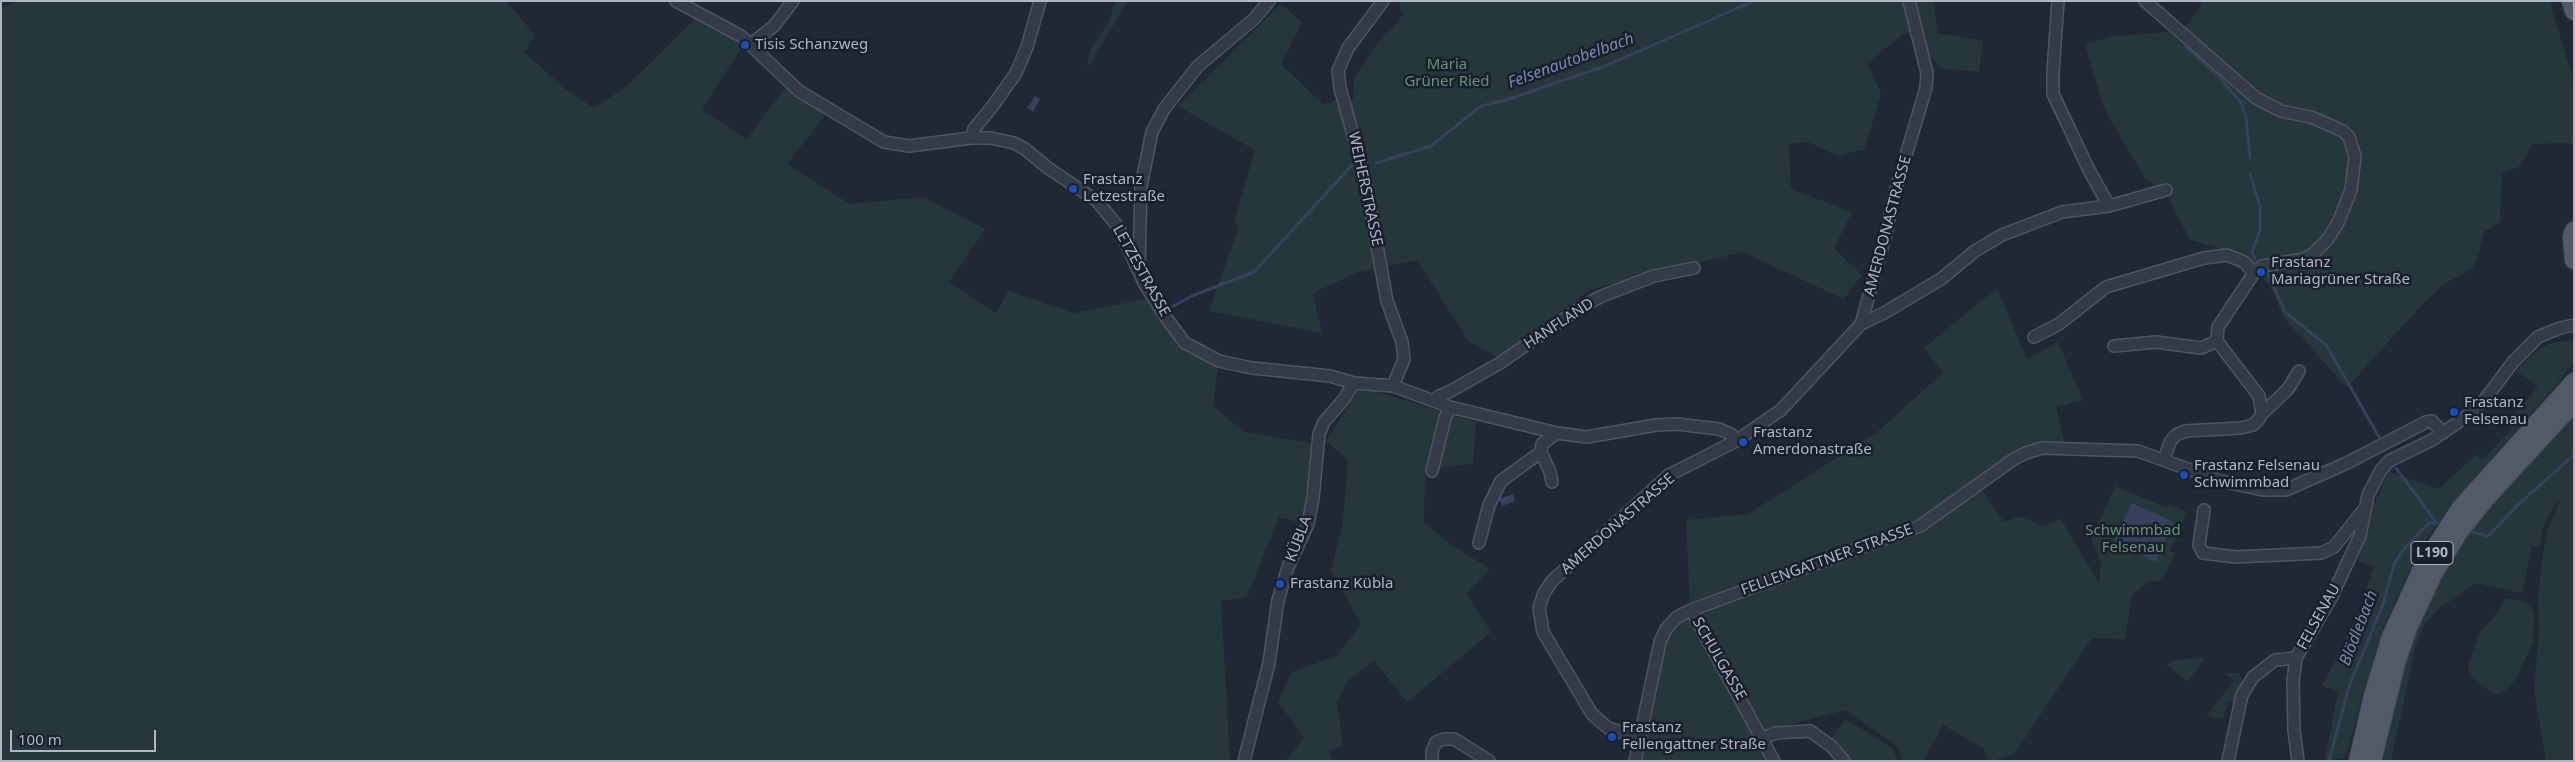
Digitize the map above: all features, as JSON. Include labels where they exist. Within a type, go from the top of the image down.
[{"type":"main road","points":[[2571,1],[2574,12]]},
{"type":"main road","points":[[2573,234],[2574,260]]},
{"type":"main road","name":"L190","points":[[2358,761],[2373,696],[2390,637],[2423,567],[2460,510],[2574,382]]},
{"type":"main road","name":"L190","points":[[2372,761],[2396,664],[2410,623],[2433,574],[2458,533],[2485,499],[2574,402]]},
{"type":"street","name":"LETZESTRASSE","points":[[676,1],[708,17],[751,44],[799,91],[884,142],[909,146],[971,138],[991,138],[1014,143],[1097,201],[1119,228],[1145,285],[1185,343],[1219,361],[1252,368],[1330,376],[1354,383],[1393,386],[1450,407],[1556,433],[1587,437],[1611,435],[1656,425],[1676,424],[1718,429],[1731,434],[1736,441]]},
{"type":"street","points":[[751,44],[774,26],[793,1]]},
{"type":"street","points":[[971,138],[974,129],[1016,73],[1027,47],[1040,1]]},
{"type":"street","points":[[1139,271],[1141,186],[1152,132],[1164,109],[1198,66],[1254,19],[1269,1]]},
{"type":"street","name":"WEIHERSTRASSE","points":[[1383,1],[1348,48],[1338,71],[1340,88],[1364,174],[1387,301],[1402,342],[1404,359],[1393,386]]},
{"type":"street","name":"AMERDONASTRASSE","points":[[1639,738],[1608,728],[1592,714],[1543,632],[1538,608],[1544,593],[1552,582],[1657,485],[1669,475],[1736,441],[1786,405],[1861,324],[1895,191],[1926,88],[1927,73],[1909,1]]},
{"type":"street","points":[[2058,1],[2052,72],[2053,94],[2085,163],[2109,206]]},
{"type":"street","points":[[2145,1],[2256,98],[2281,111],[2311,117],[2334,126],[2349,138],[2354,148],[2355,168],[2351,190],[2338,223],[2327,240],[2313,254],[2304,259],[2262,266],[2254,272],[2218,327],[2217,341],[2259,396],[2262,414]]},
{"type":"street","points":[[1861,324],[1884,313],[1941,279],[1975,251],[2002,235],[2062,212],[2109,206],[2166,190]]},
{"type":"street","points":[[2034,336],[2059,324],[2106,288],[2204,258],[2227,255],[2244,262],[2254,272]]},
{"type":"street","name":"HANFLAND","points":[[1434,401],[1439,396],[1493,368],[1581,307],[1602,296],[1654,276],[1694,268]]},
{"type":"street","name":"FELSENAU","points":[[2298,761],[2293,691],[2296,658],[2337,586],[2360,536],[2368,495],[2381,470],[2389,461],[2442,434],[2482,402],[2513,362],[2538,337],[2560,328],[2574,325]]},
{"type":"street","points":[[2114,346],[2165,342],[2201,348],[2217,341]]},
{"type":"street","points":[[2164,460],[2170,442],[2176,435],[2185,432],[2253,425],[2288,389],[2299,371]]},
{"type":"street","name":"KÜBLA","points":[[1244,761],[1269,663],[1279,595],[1288,567],[1308,524],[1313,498],[1319,434],[1324,422],[1351,390],[1354,383]]},
{"type":"street","points":[[1432,471],[1445,418],[1450,407]]},
{"type":"street","name":"FELLENGATTNER STRASSE","points":[[1635,761],[1660,642],[1666,629],[1677,617],[1691,610],[1920,526],[2014,459],[2026,453],[2042,448],[2138,451],[2221,481],[2263,490],[2286,490],[2347,464],[2426,422],[2432,421],[2442,434]]},
{"type":"street","points":[[1552,482],[1550,472],[1541,452],[1542,444],[1556,433]]},
{"type":"street","points":[[1479,543],[1489,505],[1502,481],[1541,452]]},
{"type":"street","name":"FELSENAU","points":[[2204,510],[2198,545],[2202,553],[2236,557],[2321,553],[2334,547],[2366,507]]},
{"type":"street","name":"SCHULGASSE","points":[[1691,610],[1774,761]]},
{"type":"street","points":[[2228,761],[2242,695],[2252,677],[2275,660],[2296,658]]},
{"type":"street","points":[[1763,738],[1776,733],[1810,731],[1831,746],[1844,761]]},
{"type":"street","points":[[1432,761],[1432,751],[1436,742],[1444,739],[1454,739],[1490,761]]},
{"type":"green space","points":[[20,1],[506,1],[535,35],[524,52],[564,88],[594,108],[626,87],[696,18],[716,28],[743,45],[702,110],[747,139],[785,88],[825,115],[787,164],[850,204],[924,197],[985,229],[949,282],[996,313],[1008,291],[1074,313],[1147,299],[1185,350],[1218,366],[1213,406],[1244,432],[1316,444],[1303,523],[1279,517],[1247,597],[1221,601],[1230,761],[1,761],[1,8]]},
{"type":"green space","points":[[1115,1],[1128,1],[1087,69],[1090,49],[1109,22]]},
{"type":"green space","name":"Maria Grüner Ried","points":[[1403,1],[1934,1],[1937,33],[1983,41],[1979,72],[1942,68],[1906,32],[1867,63],[1881,93],[1865,149],[1838,156],[1808,142],[1789,144],[1791,189],[1852,212],[1834,248],[1862,275],[1844,299],[1742,252],[1589,290],[1500,358],[1469,342],[1417,260],[1356,273],[1313,293],[1322,333],[1209,311],[1239,226],[1234,221],[1255,150],[1178,106],[1281,4],[1302,22],[1281,64],[1323,104],[1338,100],[1342,102],[1353,101],[1354,78],[1382,37],[1397,23],[1403,14],[1399,6]]},
{"type":"green space","points":[[2202,1],[2550,1],[2571,73],[2574,92],[2574,147],[2570,143],[2533,144],[2519,167],[2502,172],[2500,222],[2485,231],[2474,268],[2444,284],[2419,308],[2347,388],[2284,318],[2270,286],[2244,255],[2190,240],[2166,193],[2145,179],[2104,108],[2085,44],[2116,36],[2182,31],[2199,9]]},
{"type":"green space","points":[[1997,288],[2027,359],[2058,342],[2083,400],[2056,407],[2067,453],[2035,455],[2024,459],[1982,491],[2004,522],[2019,516],[2043,526],[2061,519],[2099,583],[2101,564],[2091,538],[2115,486],[2167,508],[2169,504],[2187,512],[2170,551],[2175,553],[2163,579],[2147,583],[2132,595],[2125,639],[2092,638],[2014,754],[1992,761],[1989,761],[1983,748],[1943,725],[1924,761],[1903,761],[1897,746],[1846,710],[1767,730],[1756,736],[1768,761],[1647,761],[1629,756],[1653,652],[1690,606],[1686,520],[1748,514],[1876,433],[1943,373],[1924,348]]},
{"type":"green space","points":[[2574,339],[2574,362],[2452,503],[2419,550],[2384,626],[2364,688],[2348,750],[2343,758],[2325,761],[2338,691],[2322,686],[2357,616],[2374,567],[2358,561],[2372,508],[2389,472],[2439,489],[2476,455],[2482,460],[2512,429],[2507,424],[2538,386],[2516,371],[2534,353],[2548,344]]},
{"type":"green space","points":[[1361,387],[1476,422],[1473,464],[1425,469],[1424,523],[1452,545],[1490,569],[1467,594],[1491,632],[1407,702],[1374,661],[1349,679],[1337,702],[1343,746],[1329,750],[1332,761],[1286,761],[1304,737],[1278,702],[1292,672],[1337,656],[1361,624],[1331,570],[1343,522],[1348,460],[1326,441]]},
{"type":"green space","points":[[2574,412],[2574,761],[2546,761],[2534,691],[2539,631],[2538,596],[2543,553],[2548,529],[2560,501],[2557,500],[2543,527],[2540,546],[2532,546],[2522,593],[2476,583],[2438,609],[2424,625],[2415,648],[2391,761],[2380,761],[2402,665],[2432,589],[2475,521]]},
{"type":"green space","points":[[2505,598],[2523,601],[2531,606],[2534,617],[2533,642],[2517,677],[2509,687],[2499,694],[2493,694],[2469,674],[2468,667],[2479,634],[2500,609]]},
{"type":"green space","points":[[2205,657],[2188,682],[2167,665],[2171,661]]},
{"type":"green space","points":[[2225,673],[2240,673],[2242,685],[2235,703],[2227,702],[2223,720],[2206,716],[2234,681]]},
{"type":"green space","points":[[1845,720],[1893,749],[1898,761],[1852,761],[1830,740]]},
{"type":"water","points":[[1035,96],[1040,99],[1033,112],[1027,108]]},
{"type":"water","points":[[1513,494],[1515,501],[1502,506],[1499,499]]},
{"type":"water","name":"Schwimmbad Felsenau","points":[[2132,503],[2174,522],[2156,562],[2114,542]]},
{"type":"waterway","name":"Felsenautobelbach","points":[[1376,163],[1431,146],[1481,106],[1506,100],[1605,66],[1754,1]]},
{"type":"waterway","name":"Felsenautobelbach","points":[[2186,47],[2221,79],[2241,103],[2246,117],[2250,158]]},
{"type":"waterway","name":"Felsenautobelbach","points":[[1166,310],[1194,295],[1254,272],[1352,165]]},
{"type":"waterway","name":"Felsenautobelbach","points":[[2250,174],[2260,206],[2260,230],[2252,252],[2255,259]]},
{"type":"waterway","name":"Felsenautobelbach","points":[[2267,272],[2285,312],[2327,346],[2379,437]]},
{"type":"waterway","name":"Blödlebach","points":[[2467,531],[2488,536],[2520,503],[2574,455]]},
{"type":"waterway","name":"Felsenautobelbach","points":[[2396,468],[2436,522]]},
{"type":"waterway","name":"Blödlebach","points":[[2329,761],[2349,687],[2383,604],[2394,564],[2404,549],[2429,523],[2438,523]]},
{"type":"place","name":"Tisis Schanzweg","points":[[745,45]]},
{"type":"place","name":"Frastanz Letzestraße","points":[[1073,189]]},
{"type":"place","name":"Frastanz Mariagrüner Straße","points":[[2261,272]]},
{"type":"place","name":"Frastanz Felsenau","points":[[2454,412]]},
{"type":"place","name":"Frastanz Amerdonastraße","points":[[1743,442]]},
{"type":"place","name":"Frastanz Felsenau Schwimmbad","points":[[2184,475]]},
{"type":"place","name":"Frastanz Kübla","points":[[1280,584]]},
{"type":"place","name":"Frastanz Fellengattner Straße","points":[[1612,737]]}]
